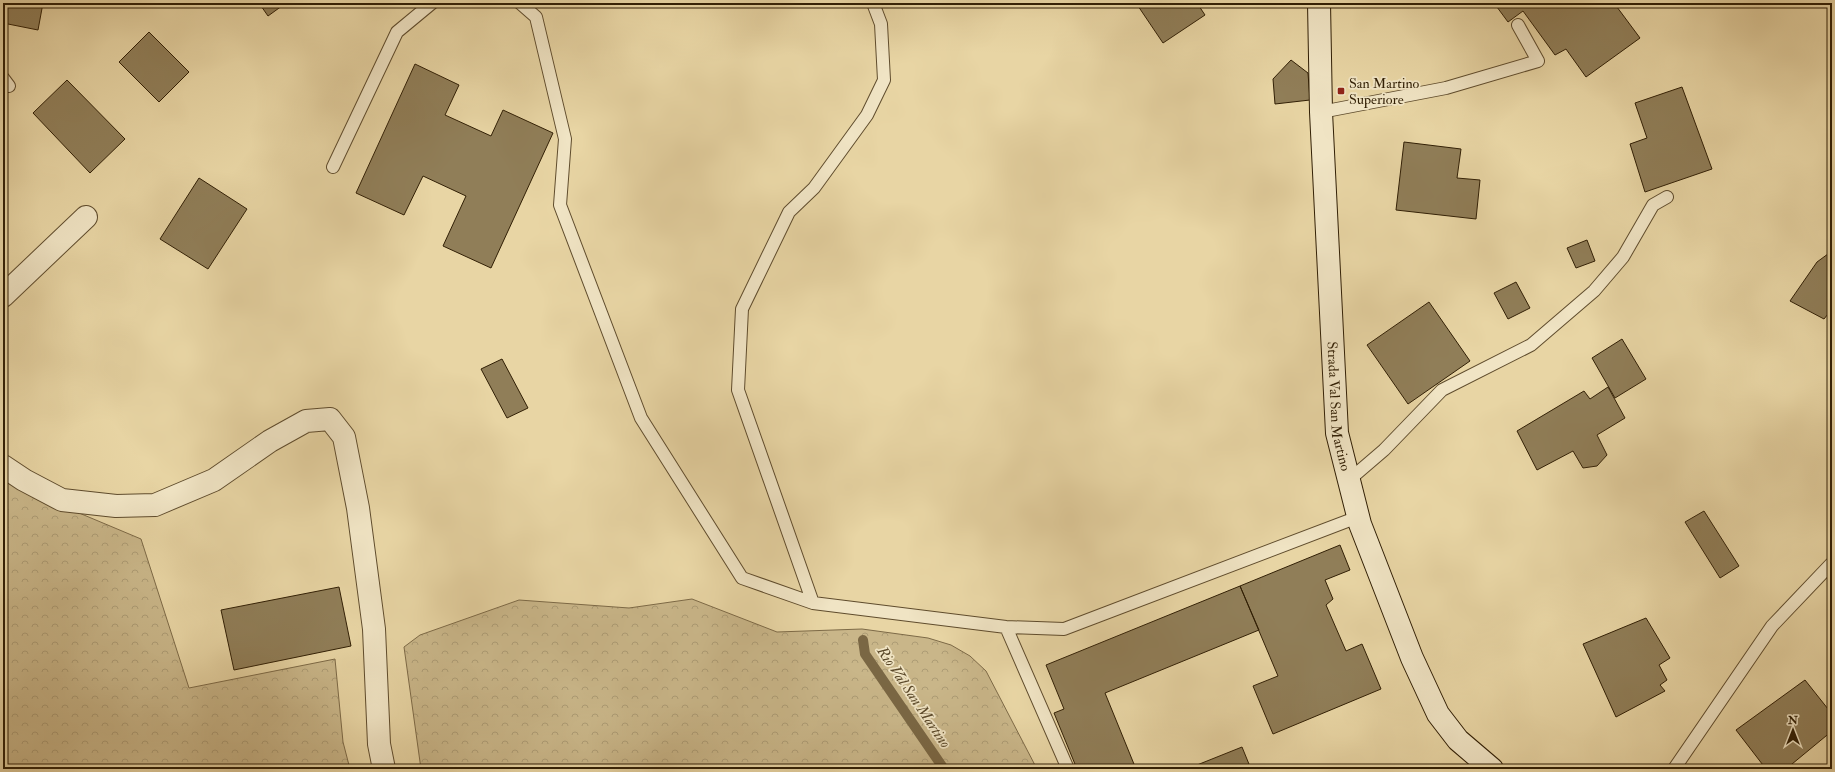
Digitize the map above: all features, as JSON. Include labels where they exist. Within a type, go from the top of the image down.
[{"type":"street","name":"Strada Val San Martino","points":[[1319,3],[1321,112],[1337,433],[1358,516],[1412,658],[1438,714],[1458,740],[1492,769]]},
{"type":"street","points":[[3,296],[86,216]]},
{"type":"street","points":[[3,466],[24,480],[62,500],[116,506],[155,505],[214,480],[270,441],[306,421],[330,419],[344,437],[358,508],[374,629],[379,744],[384,769]]},
{"type":"lane","points":[[333,167],[396,32],[432,3]]},
{"type":"lane","points":[[520,3],[536,17],[565,139],[560,205],[641,418],[742,578],[814,603],[1006,627],[1064,629],[1358,516]]},
{"type":"lane","points":[[814,603],[738,390],[742,309],[789,212],[814,188],[867,115],[884,80],[882,24],[874,3]]},
{"type":"lane","points":[[1321,112],[1446,88],[1538,61],[1518,25]]},
{"type":"lane","points":[[1349,480],[1384,450],[1442,390],[1531,345],[1594,291],[1623,257],[1653,205],[1667,197]]},
{"type":"lane","points":[[1674,769],[1772,626],[1831,564]]},
{"type":"lane","points":[[1006,627],[1068,769]]},
{"type":"green space","points":[[3,481],[141,539],[189,688],[335,659],[343,742],[350,769],[3,769]]},
{"type":"green space","points":[[692,599],[777,632],[862,629],[928,638],[951,645],[970,656],[986,671],[1037,769],[421,769],[404,647],[420,635],[519,600],[629,608]]},
{"type":"building","points":[[3,3],[43,3],[38,30],[3,23]]},
{"type":"building","points":[[259,3],[286,3],[268,16]]},
{"type":"building","points":[[1136,3],[1197,3],[1205,15],[1163,43]]},
{"type":"building","points":[[1494,3],[1614,3],[1640,38],[1586,77],[1566,49],[1555,55],[1523,11],[1508,22]]},
{"type":"building","points":[[149,32],[189,72],[159,102],[119,62]]},
{"type":"building","points":[[1291,60],[1308,73],[1310,100],[1275,104],[1273,79]]},
{"type":"building","points":[[415,64],[459,85],[445,115],[491,136],[503,110],[553,133],[491,268],[443,246],[466,196],[423,176],[404,215],[356,193]]},
{"type":"building","points":[[67,80],[125,139],[90,173],[33,113]]},
{"type":"building","points":[[1682,87],[1712,169],[1645,192],[1630,144],[1647,138],[1635,103]]},
{"type":"building","points":[[1404,142],[1461,149],[1457,178],[1480,180],[1476,219],[1396,210]]},
{"type":"building","points":[[199,178],[247,209],[208,269],[160,239]]},
{"type":"building","points":[[1587,240],[1595,261],[1576,268],[1567,248]]},
{"type":"building","points":[[1832,251],[1832,309],[1824,319],[1790,301],[1817,262]]},
{"type":"building","points":[[1516,282],[1530,308],[1508,319],[1494,293]]},
{"type":"building","points":[[1429,302],[1470,361],[1408,404],[1367,345]]},
{"type":"building","points":[[1622,339],[1646,379],[1615,398],[1592,358]]},
{"type":"building","points":[[502,359],[528,408],[507,418],[481,369]]},
{"type":"building","points":[[1608,387],[1625,418],[1597,435],[1607,455],[1597,466],[1583,468],[1573,451],[1537,470],[1517,431],[1584,391],[1590,399]]},
{"type":"building","points":[[1704,511],[1739,566],[1720,578],[1685,522]]},
{"type":"building","points":[[1340,545],[1350,570],[1325,580],[1333,599],[1326,605],[1346,651],[1362,644],[1381,689],[1273,734],[1253,686],[1278,676],[1240,586]]},
{"type":"building","points":[[1240,586],[1259,630],[1105,693],[1136,769],[1077,769],[1054,713],[1064,709],[1046,665]]},
{"type":"building","points":[[339,587],[351,646],[234,670],[221,610]]},
{"type":"building","points":[[1646,618],[1670,658],[1659,665],[1667,680],[1660,685],[1665,691],[1616,717],[1583,644]]},
{"type":"building","points":[[1805,680],[1832,714],[1832,731],[1786,769],[1766,769],[1736,730]]},
{"type":"building","points":[[1242,747],[1251,769],[1187,769]]},
{"type":"waterway","name":"Rio Val San Martino","points":[[863,640],[865,654],[944,769]]},
{"type":"place","name":"San Martino Superiore","points":[[1341,91]]}]
